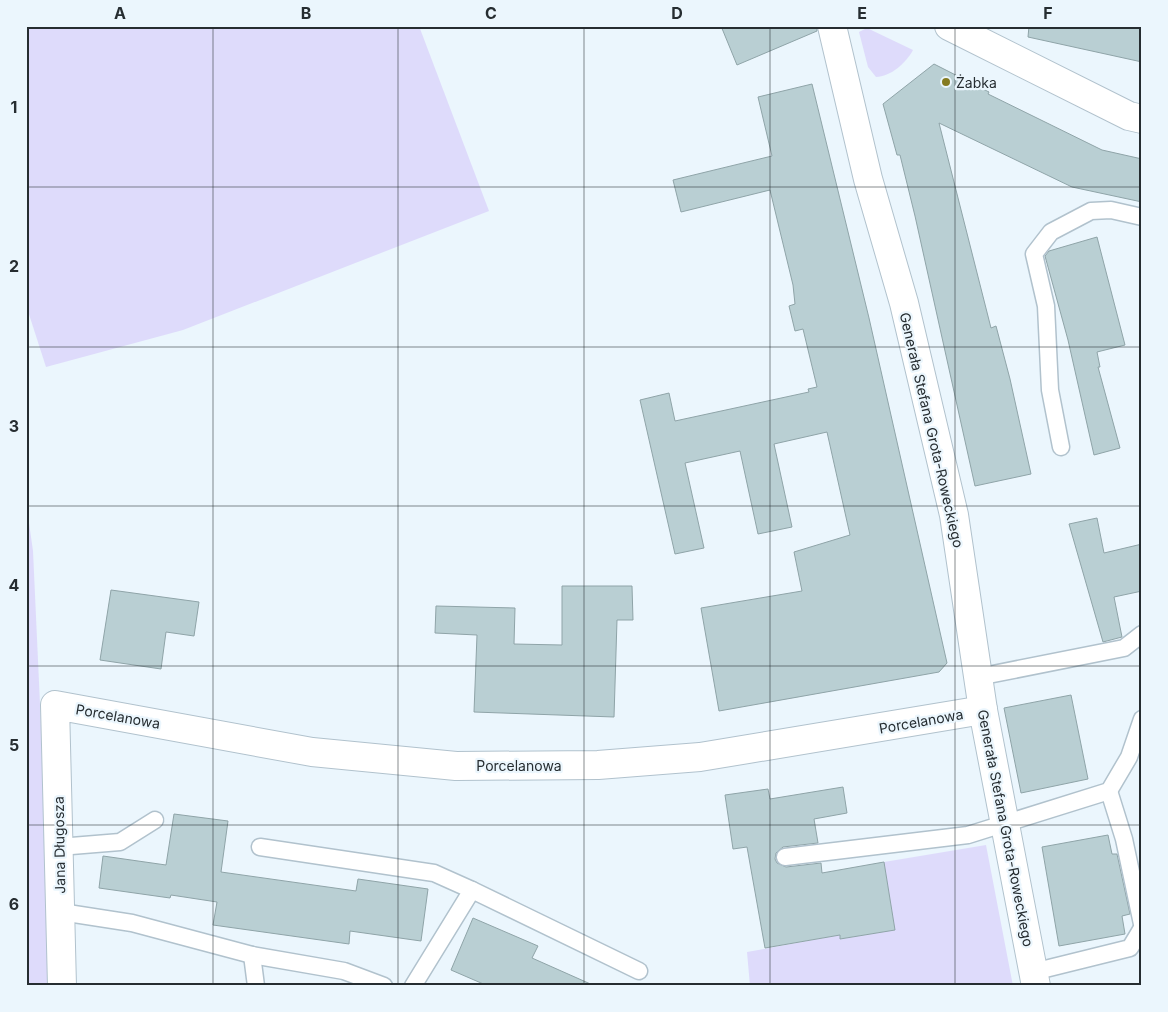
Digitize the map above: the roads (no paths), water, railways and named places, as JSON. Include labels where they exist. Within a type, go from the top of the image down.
[{"type":"street","name":"Generała Stefana Grota-Roweckiego","points":[[832,26],[868,179],[904,303],[954,515],[983,710],[1034,979]]},
{"type":"street","points":[[949,26],[1129,116],[1142,119]]},
{"type":"street","name":"Porcelanowa","points":[[55,705],[312,752],[456,766],[598,765],[700,757],[983,710]]},
{"type":"street","name":"Jana Długosza","points":[[55,705],[62,986]]},
{"type":"lane","points":[[1061,447],[1050,390],[1046,306],[1034,254],[1051,232],[1091,211],[1112,210],[1142,218]]},
{"type":"lane","points":[[978,677],[1124,648],[1142,634]]},
{"type":"lane","points":[[785,857],[968,835],[1109,791],[1130,757],[1142,719]]},
{"type":"lane","points":[[1034,979],[1130,948],[1142,926],[1124,839],[1109,791]]},
{"type":"lane","points":[[59,847],[120,842],[155,820]]},
{"type":"lane","points":[[260,847],[434,873],[639,971]]},
{"type":"lane","points":[[413,986],[472,890]]},
{"type":"lane","points":[[61,912],[132,923],[252,955],[344,970],[384,986]]},
{"type":"lane","points":[[252,955],[256,986]]},
{"type":"place","name":"Żabka","points":[[946,82]]}]
